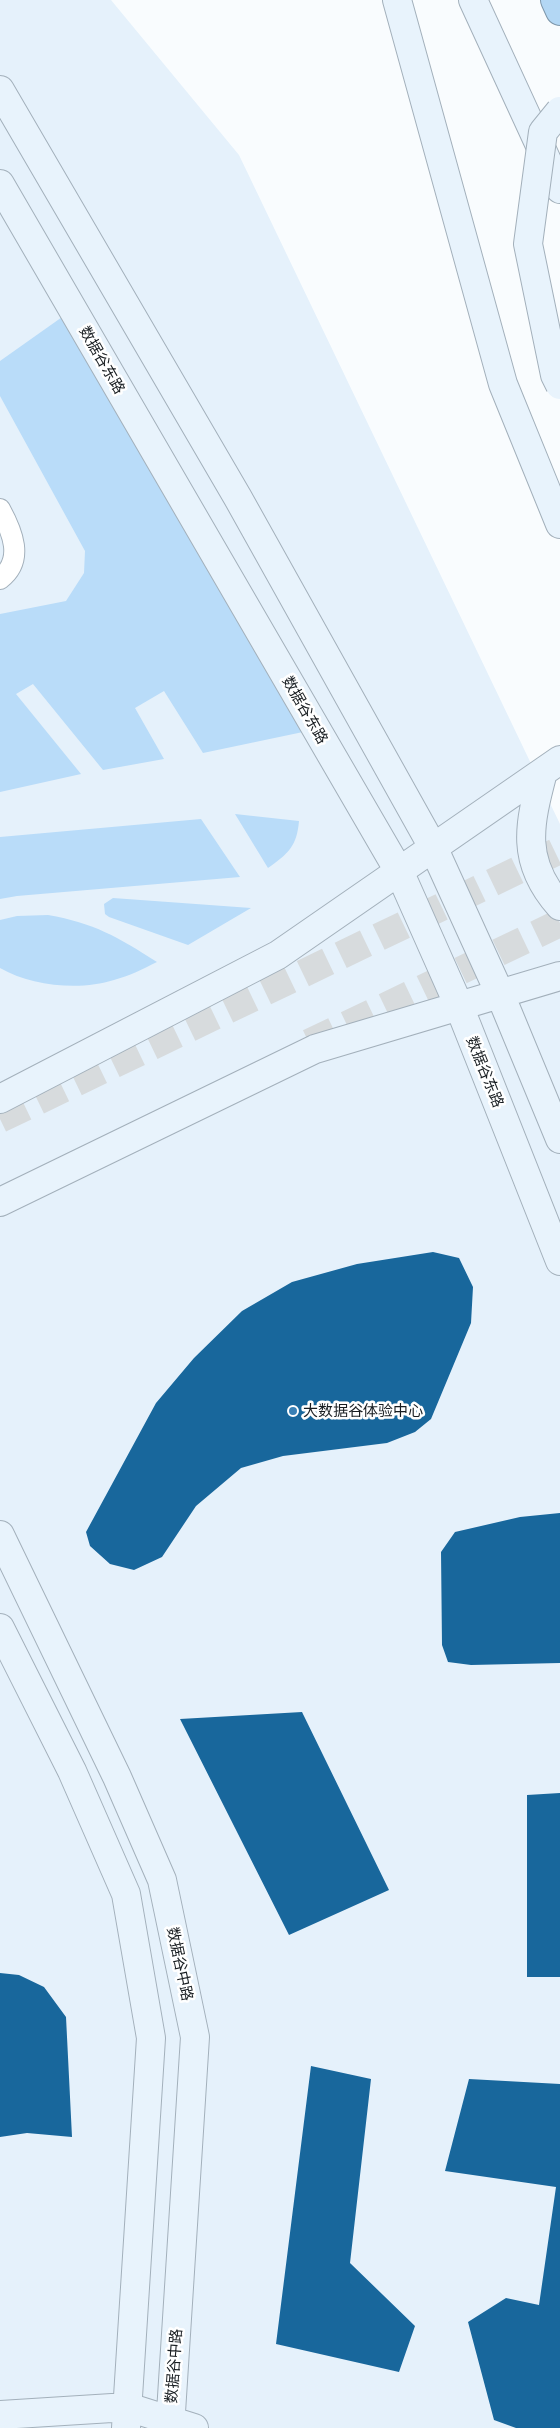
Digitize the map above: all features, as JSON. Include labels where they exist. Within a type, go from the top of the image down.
[{"type":"highway","points":[[555,0],[560,11]]},
{"type":"main road","points":[[397,0],[504,384],[560,524]]},
{"type":"main road","points":[[473,0],[560,189]]},
{"type":"main road","points":[[0,90],[238,498],[434,849],[500,994],[560,1139]]},
{"type":"main road","points":[[560,111],[543,132],[528,244],[555,375],[560,385]]},
{"type":"main road","name":"数据谷东路","points":[[0,184],[400,873],[459,1006],[560,1261]]},
{"type":"main road","points":[[0,1099],[278,955],[400,873],[551,766]]},
{"type":"main road","points":[[551,766],[529,834],[532,856],[542,879],[560,906]]},
{"type":"main road","points":[[0,1202],[315,1049],[560,976]]},
{"type":"main road","name":"数据谷中路","points":[[0,1535],[117,1777],[162,1880],[195,2037],[178,2426]]},
{"type":"main road","points":[[0,1628],[72,1771],[126,1894],[151,2038],[127,2418]]},
{"type":"main road","points":[[0,2415],[127,2418],[178,2426]]},
{"type":"lane","points":[[0,509],[16,549],[13,563],[0,579]]},
{"type":"lane","points":[[0,523],[9,545],[0,569]]},
{"type":"shaded area","points":[[0,0],[111,0],[239,155],[560,824],[560,2428],[0,2428]]},
{"type":"shaded area","points":[[65,315],[303,732],[203,753],[164,691],[135,708],[164,759],[103,770],[33,684],[16,694],[81,774],[0,792],[0,614],[66,601],[84,573],[85,551],[0,396],[0,361]]},
{"type":"shaded area","points":[[235,814],[299,821],[294,843],[286,854],[268,868]]},
{"type":"shaded area","points":[[201,819],[240,877],[0,899],[0,837]]},
{"type":"shaded area","points":[[113,898],[251,908],[188,945],[109,917],[105,914],[104,904]]},
{"type":"shaded area","points":[[48,915],[79,922],[105,932],[157,962],[120,978],[101,983],[71,986],[41,983],[12,974],[0,968],[0,920],[17,916]]},
{"type":"building","name":"大数据谷体验中心","points":[[433,1252],[459,1258],[473,1287],[471,1323],[431,1419],[415,1432],[387,1443],[283,1456],[241,1468],[196,1506],[162,1557],[134,1570],[110,1564],[90,1546],[86,1532],[156,1403],[194,1358],[242,1311],[292,1282],[357,1264]]},
{"type":"building","points":[[560,1513],[560,1663],[471,1665],[448,1662],[442,1645],[441,1552],[455,1532],[520,1517]]},
{"type":"building","points":[[302,1712],[389,1890],[289,1935],[180,1719]]},
{"type":"building","points":[[560,1793],[560,1977],[527,1977],[527,1795]]},
{"type":"building","points":[[0,1973],[19,1975],[44,1987],[66,2017],[72,2137],[27,2133],[0,2137]]},
{"type":"building","points":[[311,2066],[371,2079],[350,2263],[415,2326],[399,2372],[276,2344]]},
{"type":"building","points":[[469,2079],[560,2084],[560,2428],[516,2428],[494,2420],[468,2322],[506,2298],[539,2305],[556,2187],[445,2171]]},
{"type":"tunnel","points":[[0,1119],[560,850]]},
{"type":"tunnel","points":[[309,1043],[560,923]]},
{"type":"place","name":"大数据谷体验中心","points":[[293,1411]]}]
